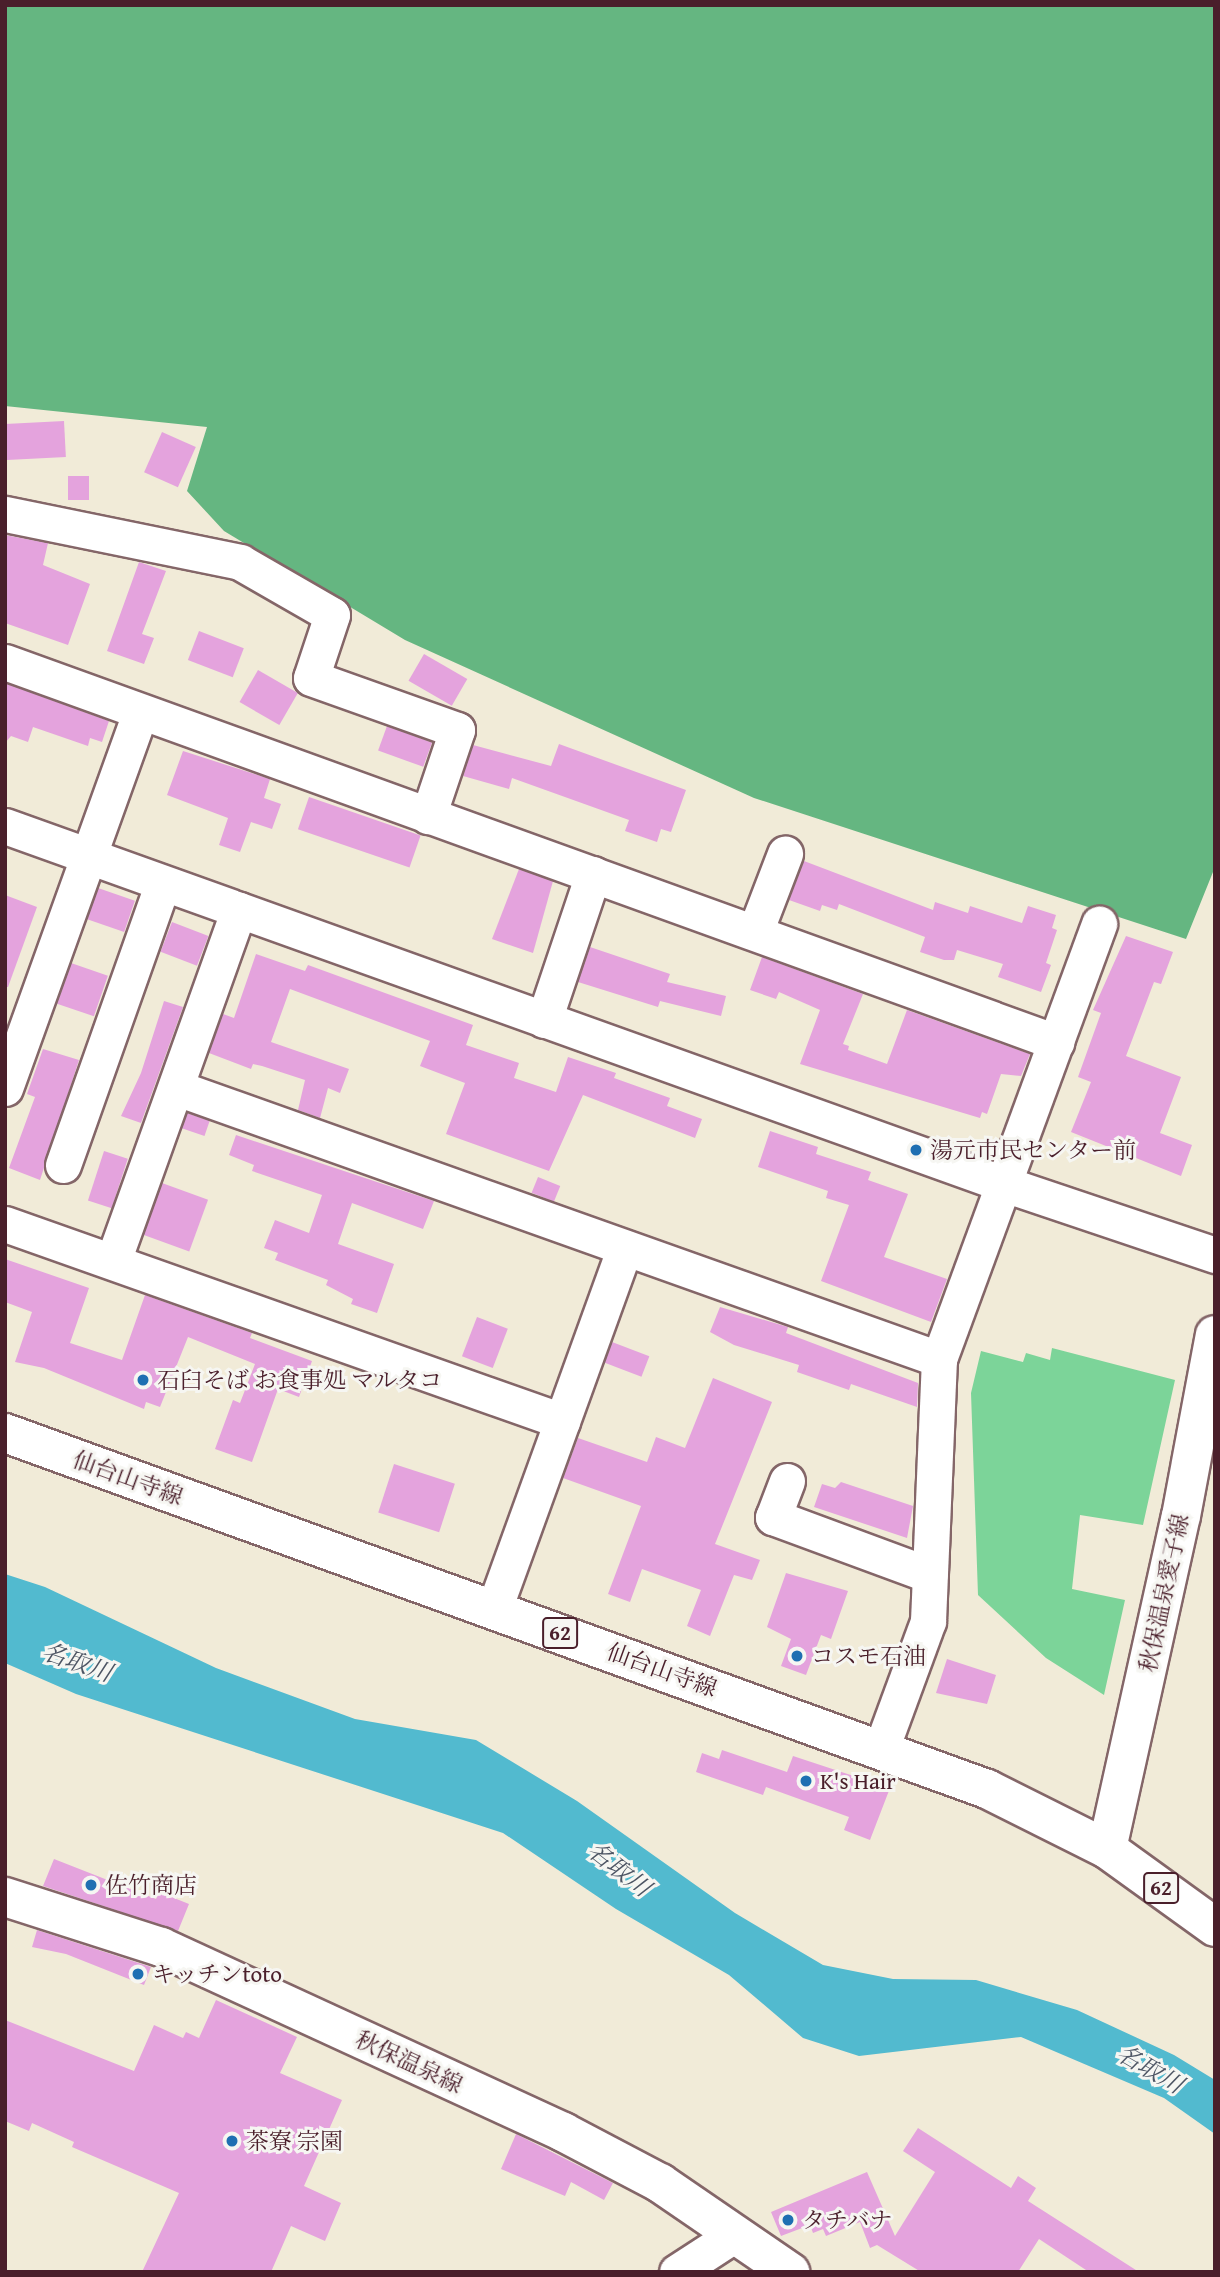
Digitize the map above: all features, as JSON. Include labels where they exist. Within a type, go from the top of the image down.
[{"type":"main road","name":"秋保温泉愛子線","points":[[1107,1849],[1181,1516],[1215,1335]]},
{"type":"main road","name":"仙台山寺線","points":[[5,1433],[987,1788],[1107,1849],[1215,1927]]},
{"type":"main road","name":"秋保温泉線","points":[[5,1897],[160,1947],[550,2126],[626,2163],[790,2272]]},
{"type":"street","points":[[5,514],[240,562],[332,615],[311,678],[457,730],[428,816]]},
{"type":"street","points":[[5,662],[1056,1042]]},
{"type":"street","points":[[5,1088],[140,712]]},
{"type":"street","points":[[5,826],[1004,1184],[1215,1255]]},
{"type":"street","points":[[755,932],[785,855]]},
{"type":"street","points":[[544,1020],[593,874]]},
{"type":"street","points":[[62,1164],[163,883]]},
{"type":"street","points":[[113,1261],[239,910]]},
{"type":"street","points":[[881,1749],[928,1621],[939,1359],[1098,923]]},
{"type":"street","points":[[177,1088],[939,1359]]},
{"type":"street","points":[[5,1224],[562,1421]]},
{"type":"street","points":[[494,1609],[625,1248]]},
{"type":"street","points":[[788,1481],[773,1517],[930,1575]]},
{"type":"street","points":[[677,2272],[734,2235]]},
{"type":"green space","points":[[5,5],[1215,5],[1215,867],[1186,939],[754,798],[405,640],[224,531],[187,491],[207,427],[5,406]]},
{"type":"green space","points":[[1052,1348],[1175,1380],[1143,1525],[1080,1515],[1072,1589],[1125,1600],[1104,1695],[1046,1658],[978,1595],[971,1393],[981,1351],[1023,1362],[1026,1353],[1050,1360]]},
{"type":"water","name":"名取川","points":[[5,1574],[45,1587],[216,1668],[355,1719],[476,1740],[577,1801],[735,1913],[823,1965],[893,1979],[976,1980],[1077,2010],[1174,2055],[1215,2080],[1215,2134],[1164,2098],[1021,2037],[859,2056],[803,2038],[729,1975],[616,1909],[503,1833],[76,1694],[5,1663]]},
{"type":"building","points":[[64,421],[66,457],[7,460],[5,424]]},
{"type":"building","points":[[162,432],[196,447],[178,487],[144,472]]},
{"type":"building","points":[[68,476],[89,476],[89,500],[68,500]]},
{"type":"building","points":[[5,535],[48,543],[43,565],[90,584],[68,645],[5,623]]},
{"type":"building","points":[[139,562],[166,571],[142,634],[154,638],[144,664],[107,651]]},
{"type":"building","points":[[199,631],[244,648],[233,677],[188,660]]},
{"type":"building","points":[[424,654],[467,679],[452,706],[408,681]]},
{"type":"building","points":[[258,670],[298,693],[279,725],[240,702]]},
{"type":"building","points":[[5,683],[109,721],[102,742],[90,738],[88,746],[33,727],[28,742],[11,736],[5,743]]},
{"type":"building","points":[[387,726],[432,742],[423,767],[378,750]]},
{"type":"building","points":[[559,744],[686,790],[671,832],[661,829],[657,842],[625,831],[629,820],[512,778],[509,789],[463,776],[473,745],[551,766]]},
{"type":"building","points":[[183,751],[270,779],[264,798],[281,804],[272,829],[251,822],[240,852],[219,845],[228,818],[167,795]]},
{"type":"building","points":[[309,797],[421,835],[410,868],[298,829]]},
{"type":"building","points":[[804,861],[933,910],[935,902],[968,913],[970,906],[1022,923],[1028,906],[1056,915],[1052,928],[1057,930],[1046,963],[1051,965],[1041,992],[998,977],[1003,964],[957,950],[954,960],[944,960],[920,952],[925,937],[839,904],[837,910],[822,905],[820,911],[789,900]]},
{"type":"building","points":[[519,869],[553,881],[533,953],[492,939]]},
{"type":"building","points":[[98,888],[135,901],[124,932],[87,919]]},
{"type":"building","points":[[5,895],[37,907],[8,987],[5,987]]},
{"type":"building","points":[[172,922],[208,936],[197,966],[161,952]]},
{"type":"building","points":[[1126,936],[1173,952],[1161,984],[1154,982],[1126,1056],[1181,1077],[1160,1133],[1192,1145],[1181,1176],[1071,1132],[1091,1082],[1078,1077],[1101,1013],[1093,1010]]},
{"type":"building","points":[[590,947],[670,974],[667,982],[726,996],[721,1016],[660,1001],[658,1007],[578,982]]},
{"type":"building","points":[[256,954],[305,971],[308,965],[473,1025],[466,1045],[519,1063],[514,1078],[556,1092],[568,1057],[616,1073],[614,1078],[670,1098],[667,1106],[702,1119],[695,1138],[583,1095],[549,1171],[446,1134],[465,1083],[420,1066],[430,1041],[290,989],[271,1042],[349,1069],[340,1093],[328,1088],[320,1118],[298,1110],[305,1080],[253,1064],[251,1069],[209,1053],[223,1014],[234,1018]]},
{"type":"building","points":[[762,957],[863,994],[843,1044],[849,1046],[848,1050],[887,1064],[907,1010],[1030,1054],[1021,1076],[1001,1074],[987,1114],[982,1112],[980,1118],[800,1064],[820,1010],[779,992],[776,999],[750,990]]},
{"type":"building","points":[[71,963],[108,976],[94,1016],[57,1004]]},
{"type":"building","points":[[164,1001],[183,1007],[141,1123],[121,1116],[141,1073]]},
{"type":"building","points":[[43,1049],[79,1060],[40,1180],[9,1168],[35,1097],[27,1094]]},
{"type":"building","points":[[187,1113],[210,1121],[204,1136],[182,1128]]},
{"type":"building","points":[[770,1131],[818,1147],[816,1154],[871,1172],[868,1180],[908,1194],[884,1257],[947,1279],[931,1322],[821,1281],[849,1205],[826,1198],[828,1191],[758,1167]]},
{"type":"building","points":[[236,1135],[434,1201],[423,1229],[352,1203],[338,1244],[394,1264],[377,1313],[351,1304],[353,1299],[326,1285],[328,1280],[275,1260],[278,1253],[264,1248],[275,1220],[309,1233],[322,1195],[252,1171],[254,1165],[229,1155]]},
{"type":"building","points":[[104,1151],[128,1159],[112,1208],[88,1200]]},
{"type":"building","points":[[538,1177],[560,1186],[554,1202],[532,1193]]},
{"type":"building","points":[[162,1183],[208,1200],[189,1251],[143,1235]]},
{"type":"building","points":[[5,1259],[89,1288],[70,1343],[122,1360],[145,1295],[252,1333],[250,1338],[312,1361],[299,1397],[278,1389],[252,1462],[215,1449],[233,1400],[240,1403],[255,1364],[188,1337],[160,1407],[146,1402],[144,1409],[44,1368],[15,1362],[32,1312],[5,1302]]},
{"type":"building","points":[[720,1307],[788,1327],[786,1333],[918,1383],[917,1407],[851,1384],[849,1390],[797,1372],[799,1365],[734,1345],[710,1332]]},
{"type":"building","points":[[477,1317],[508,1329],[493,1368],[462,1356]]},
{"type":"building","points":[[612,1342],[649,1356],[641,1377],[604,1363]]},
{"type":"building","points":[[713,1378],[772,1402],[715,1544],[760,1560],[752,1580],[734,1575],[710,1636],[687,1626],[701,1590],[642,1569],[630,1602],[608,1594],[641,1506],[563,1478],[578,1438],[647,1462],[656,1437],[685,1448]]},
{"type":"building","points":[[394,1464],[455,1484],[439,1532],[378,1513]]},
{"type":"building","points":[[841,1482],[913,1506],[907,1538],[814,1507],[822,1484],[835,1488]]},
{"type":"building","points":[[786,1573],[848,1591],[831,1639],[821,1635],[806,1675],[781,1666],[791,1639],[767,1627]]},
{"type":"building","points":[[947,1659],[996,1675],[987,1704],[936,1693]]},
{"type":"building","points":[[722,1750],[787,1772],[793,1756],[890,1788],[870,1840],[844,1830],[849,1817],[766,1787],[763,1795],[696,1772],[702,1753],[719,1759]]},
{"type":"building","points":[[54,1859],[156,1899],[159,1892],[189,1904],[178,1931],[43,1886]]},
{"type":"building","points":[[37,1930],[151,1967],[144,1985],[66,1954],[32,1947]]},
{"type":"building","points":[[216,2000],[297,2037],[280,2073],[342,2100],[304,2186],[341,2203],[325,2241],[291,2226],[271,2272],[142,2272],[179,2193],[72,2147],[74,2142],[32,2123],[29,2131],[5,2121],[5,2020],[134,2071],[154,2025],[183,2038],[186,2032],[199,2038]]},
{"type":"building","points":[[918,2128],[1011,2188],[1018,2176],[1036,2188],[1028,2201],[1139,2272],[1089,2272],[1039,2239],[1018,2272],[921,2272],[877,2245],[870,2248],[860,2222],[826,2236],[823,2229],[813,2233],[810,2225],[781,2236],[771,2212],[867,2172],[895,2236],[935,2172],[903,2151]]},
{"type":"building","points":[[516,2134],[613,2183],[604,2200],[571,2182],[565,2196],[501,2169]]},
{"type":"place","name":"湯元市民センター前","points":[[916,1150]]},
{"type":"place","name":"石臼そば お食事処 マルタコ","points":[[143,1380]]},
{"type":"place","name":"コスモ石油","points":[[797,1656]]},
{"type":"place","name":"K's Hair","points":[[806,1781]]},
{"type":"place","name":"佐竹商店","points":[[91,1885]]},
{"type":"place","name":"キッチンtoto","points":[[138,1974]]},
{"type":"place","name":"茶寮 宗園","points":[[232,2141]]},
{"type":"place","name":"タチバナ","points":[[788,2220]]}]
